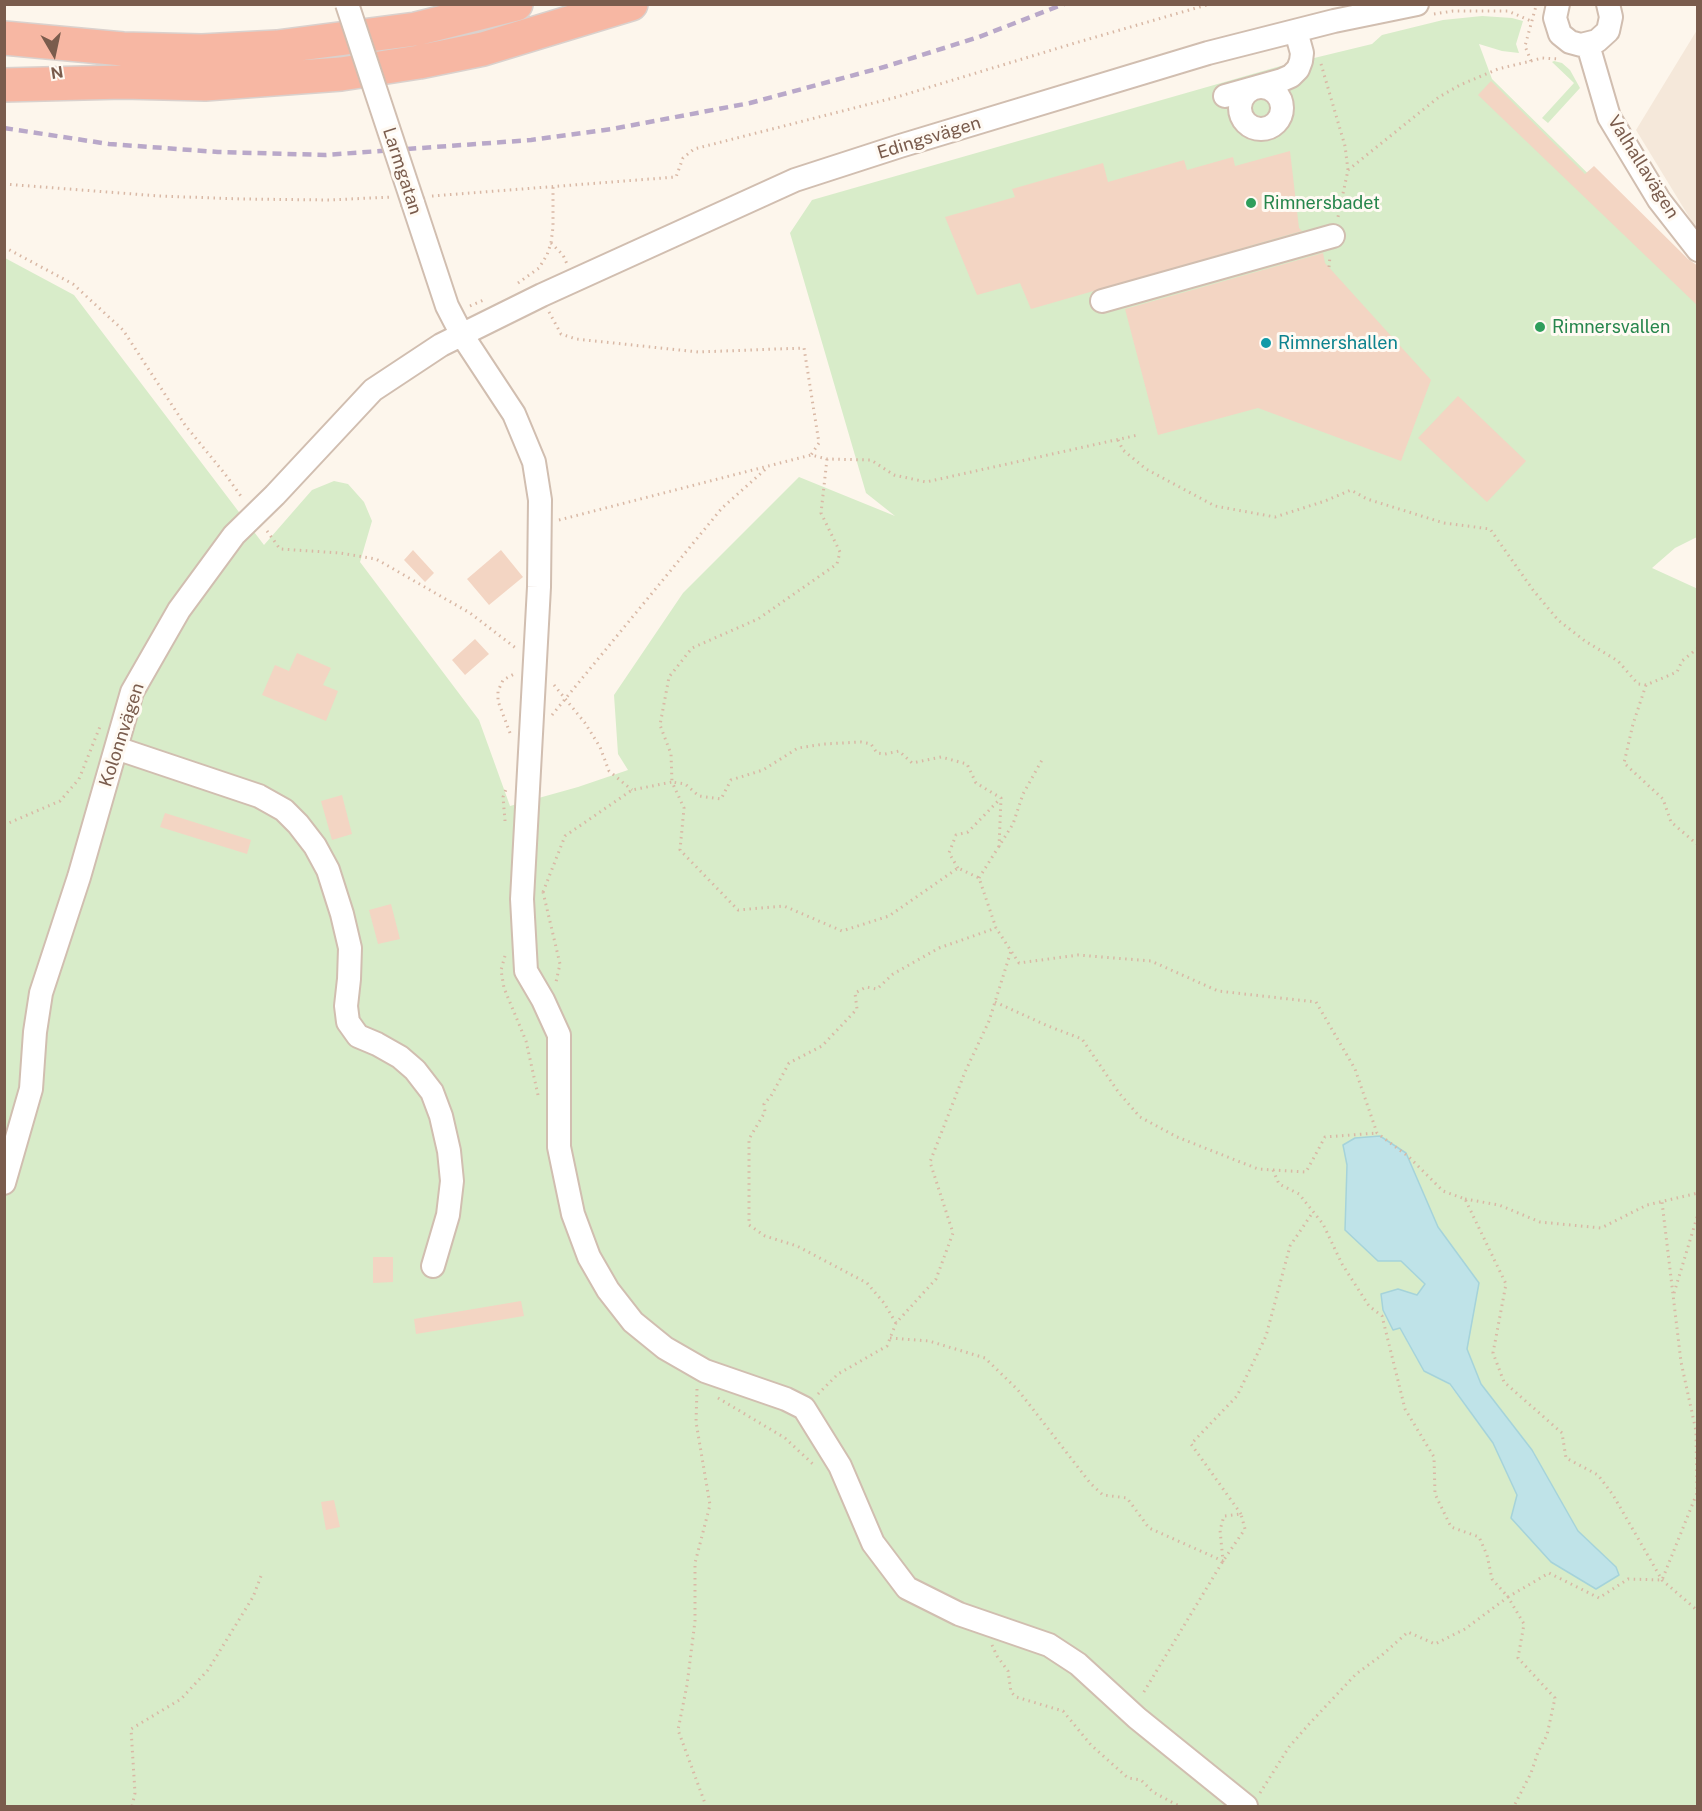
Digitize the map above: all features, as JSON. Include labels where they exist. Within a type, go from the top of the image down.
[{"type":"highway","points":[[4,38],[123,49],[202,51],[277,46],[416,28],[516,4]]},
{"type":"highway","points":[[4,85],[123,82],[205,84],[341,74],[483,49],[631,4]]},
{"type":"highway","points":[[4,72],[123,82]]},
{"type":"street","name":"Larmgatan","points":[[347,4],[414,198],[447,306],[462,334],[514,414],[534,462],[540,500],[539,587],[522,899],[526,972],[559,1035],[559,1147],[573,1214],[589,1257],[608,1290],[633,1322],[665,1347],[705,1371],[786,1399],[804,1408]]},
{"type":"street","name":"Edingsvägen","points":[[462,334],[574,279],[795,180],[1208,53],[1417,4]]},
{"type":"street","points":[[1548,6],[1560,34],[1573,43],[1588,45],[1601,39],[1608,31],[1612,5]]},
{"type":"street","points":[[1225,96],[1282,80],[1298,69],[1302,53],[1296,31]]},
{"type":"street","name":"Valhallavägen","points":[[1588,45],[1609,117],[1659,200],[1698,250]]},
{"type":"street","points":[[1102,301],[1333,236]]},
{"type":"street","name":"Kolonnvägen","points":[[4,1183],[31,1089],[35,1032],[41,993],[79,877],[132,692],[179,610],[234,535],[275,495],[373,390],[415,361],[462,334]]},
{"type":"street","points":[[115,751],[259,796],[284,810],[315,846],[328,870],[350,948],[350,979],[346,1006],[348,1022],[358,1036],[392,1052],[415,1070],[432,1092],[441,1116],[449,1151],[452,1181],[448,1215],[433,1266]]},
{"type":"street","points":[[804,1408],[840,1466],[873,1543],[907,1587],[959,1614],[1049,1645],[1078,1664],[1131,1713],[1251,1803]]},
{"type":"path","points":[[4,184],[159,196],[329,200],[414,198],[675,177],[682,158],[694,149],[897,97],[1075,42],[1210,4]]},
{"type":"path","points":[[1532,61],[1525,46],[1548,6]]},
{"type":"path","points":[[1320,59],[1345,146],[1348,170],[1427,106],[1450,91],[1498,69],[1552,58],[1567,62]]},
{"type":"path","points":[[511,288],[539,268],[547,255],[551,243],[553,187]]},
{"type":"path","points":[[551,243],[563,255],[574,279]]},
{"type":"path","points":[[4,247],[73,284],[123,330],[185,425],[255,513],[280,549],[340,553],[376,559],[470,613],[535,662],[585,723],[600,747],[609,771],[632,790]]},
{"type":"path","points":[[542,295],[561,334],[576,339],[698,352],[804,348],[819,443],[811,455]]},
{"type":"path","points":[[468,308],[489,297]]},
{"type":"path","points":[[539,525],[811,455],[827,459],[871,460],[894,475],[927,482],[1138,435]]},
{"type":"path","points":[[1118,440],[1123,450],[1146,469],[1215,506],[1275,517],[1351,490],[1367,499],[1444,523],[1490,529],[1533,590],[1558,620],[1585,641],[1618,661],[1638,684],[1646,685],[1677,672],[1682,661],[1698,648]]},
{"type":"path","points":[[827,459],[821,513],[840,552],[837,564],[758,619],[692,648],[669,677],[660,725],[671,754],[672,783],[684,808],[680,850],[738,910],[784,906],[842,931],[889,916],[958,868]]},
{"type":"path","points":[[532,740],[722,508],[769,466]]},
{"type":"path","points":[[1646,685],[1632,724],[1624,763],[1663,799],[1671,822],[1698,845]]},
{"type":"path","points":[[539,901],[565,836],[632,790],[672,783],[685,784],[699,796],[721,799],[731,780],[763,770],[798,748],[861,742],[871,744],[877,753],[899,751],[912,763],[941,757],[967,764],[976,783],[1000,798]]},
{"type":"path","points":[[980,878],[1013,824],[1023,794],[1042,760]]},
{"type":"path","points":[[999,846],[1000,798]]},
{"type":"path","points":[[1000,798],[968,832],[956,835],[949,853],[958,868],[980,878],[996,928],[1019,963],[1078,955],[1151,961],[1218,992],[1316,1002],[1355,1070],[1377,1133],[1409,1157],[1443,1191],[1465,1199],[1499,1205],[1540,1222],[1601,1228],[1647,1205],[1698,1193]]},
{"type":"path","points":[[543,892],[560,964],[549,1013]]},
{"type":"path","points":[[896,1323],[884,1303],[867,1283],[797,1246],[765,1236],[749,1225],[749,1139],[765,1112],[764,1104],[771,1096],[789,1063],[822,1046],[857,1009],[855,993],[866,987],[877,988],[893,974],[939,948],[996,928]]},
{"type":"path","points":[[804,1408],[838,1374],[887,1346],[896,1323],[936,1279],[953,1233],[930,1162],[964,1072],[989,1021],[1011,951]]},
{"type":"path","points":[[995,1002],[1082,1039],[1119,1093],[1140,1117],[1177,1137],[1258,1169],[1306,1172],[1325,1137],[1377,1133]]},
{"type":"path","points":[[1272,1170],[1280,1184],[1299,1194],[1323,1224],[1342,1264],[1369,1306],[1382,1316],[1406,1409],[1434,1457],[1435,1494],[1451,1527],[1479,1537],[1487,1555],[1492,1579],[1508,1597],[1524,1624],[1518,1658],[1555,1698],[1547,1735],[1514,1806]]},
{"type":"path","points":[[1465,1199],[1506,1284],[1492,1353],[1504,1382],[1562,1433],[1566,1458],[1598,1475],[1613,1495],[1662,1580],[1698,1611]]},
{"type":"path","points":[[1662,1202],[1681,1362],[1696,1431],[1697,1493],[1662,1580]]},
{"type":"path","points":[[1131,1713],[1223,1561],[1245,1529],[1241,1514],[1191,1444],[1238,1396],[1266,1336],[1290,1246],[1313,1212]]},
{"type":"path","points":[[1674,1296],[1698,1214]]},
{"type":"path","points":[[890,1338],[930,1341],[985,1358],[1018,1390],[1091,1484],[1103,1495],[1127,1498],[1149,1528],[1223,1561]]},
{"type":"path","points":[[1223,1561],[1220,1530],[1224,1516],[1241,1514]]},
{"type":"path","points":[[1251,1803],[1289,1747],[1310,1723],[1356,1674],[1408,1632],[1435,1644],[1465,1629],[1508,1597],[1549,1573],[1599,1598],[1628,1579],[1662,1580]]},
{"type":"path","points":[[132,1806],[135,1793],[131,1729],[182,1699],[208,1670],[253,1597],[261,1576]]},
{"type":"shaded area","points":[[1697,30],[1697,230],[1636,130]]},
{"type":"green space","points":[[1482,16],[1523,21],[1516,44],[1519,53],[1479,44],[1492,79],[1697,281],[1697,537],[1675,548],[1652,568],[1698,589],[1697,1806],[5,1806],[5,258],[74,295],[264,545],[312,490],[334,481],[348,484],[364,502],[372,521],[360,562],[479,720],[510,806],[628,770],[618,754],[614,695],[683,593],[799,477],[895,516],[866,493],[790,233],[812,200],[1277,67],[1372,44],[1382,35],[1443,20]],"holes":[[[1406,1153],[1438,1227],[1479,1283],[1467,1349],[1481,1384],[1532,1450],[1578,1531],[1616,1567],[1619,1575],[1595,1589],[1517,1495],[1493,1443],[1449,1384],[1424,1371],[1399,1327],[1398,1289],[1417,1295],[1425,1284],[1347,1208],[1347,1165]]]},
{"type":"green space","points":[[1552,62],[1562,63],[1570,70],[1580,88],[1548,123],[1542,118],[1574,83]]},
{"type":"water","points":[[1380,1136],[1406,1153],[1438,1227],[1479,1283],[1467,1349],[1481,1384],[1532,1450],[1578,1531],[1616,1567],[1619,1575],[1596,1589],[1551,1562],[1511,1518],[1517,1495],[1493,1443],[1450,1384],[1424,1371],[1400,1328],[1393,1330],[1383,1310],[1381,1294],[1398,1289],[1417,1295],[1425,1284],[1401,1261],[1378,1261],[1345,1230],[1347,1165],[1343,1145],[1355,1138]]},
{"type":"building","points":[[1491,81],[1585,174],[1594,166],[1688,259],[1698,266],[1698,306],[1478,95]]},
{"type":"building","points":[[1290,151],[1299,228],[1302,231],[1031,309],[1020,283],[977,295],[945,217],[1015,197],[1012,189],[1103,163],[1108,182],[1184,160],[1187,170],[1233,157],[1235,166]]},
{"type":"building","name":"Rimnershallen","points":[[1323,253],[1325,263],[1431,380],[1401,461],[1258,408],[1158,435],[1125,309]]},
{"type":"building","points":[[1458,396],[1526,461],[1487,502],[1418,438]]},
{"type":"building","points":[[413,550],[434,573],[425,582],[404,560]]},
{"type":"building","points":[[501,550],[523,577],[489,605],[467,579]]},
{"type":"building","points":[[475,639],[489,654],[465,675],[452,660]]},
{"type":"building","points":[[297,653],[331,668],[323,685],[338,691],[326,721],[262,695],[275,665],[289,671]]},
{"type":"building","points":[[342,795],[352,834],[332,840],[321,801]]},
{"type":"building","points":[[165,813],[251,840],[247,854],[160,827]]},
{"type":"building","points":[[391,904],[400,939],[378,944],[369,910]]},
{"type":"building","points":[[373,1257],[393,1257],[393,1282],[373,1283]]},
{"type":"building","points":[[521,1301],[524,1316],[416,1334],[414,1319]]},
{"type":"building","points":[[334,1500],[340,1527],[326,1530],[321,1502]]},
{"type":"railway","points":[[4,128],[109,144],[218,152],[325,155],[531,140],[612,129],[750,103],[884,67],[979,37],[1064,4]]},
{"type":"place","name":"Rimnersbadet","points":[[1251,203]]},
{"type":"place","name":"Rimnersvallen","points":[[1540,327]]},
{"type":"place","name":"Rimnershallen","points":[[1266,343]]}]
